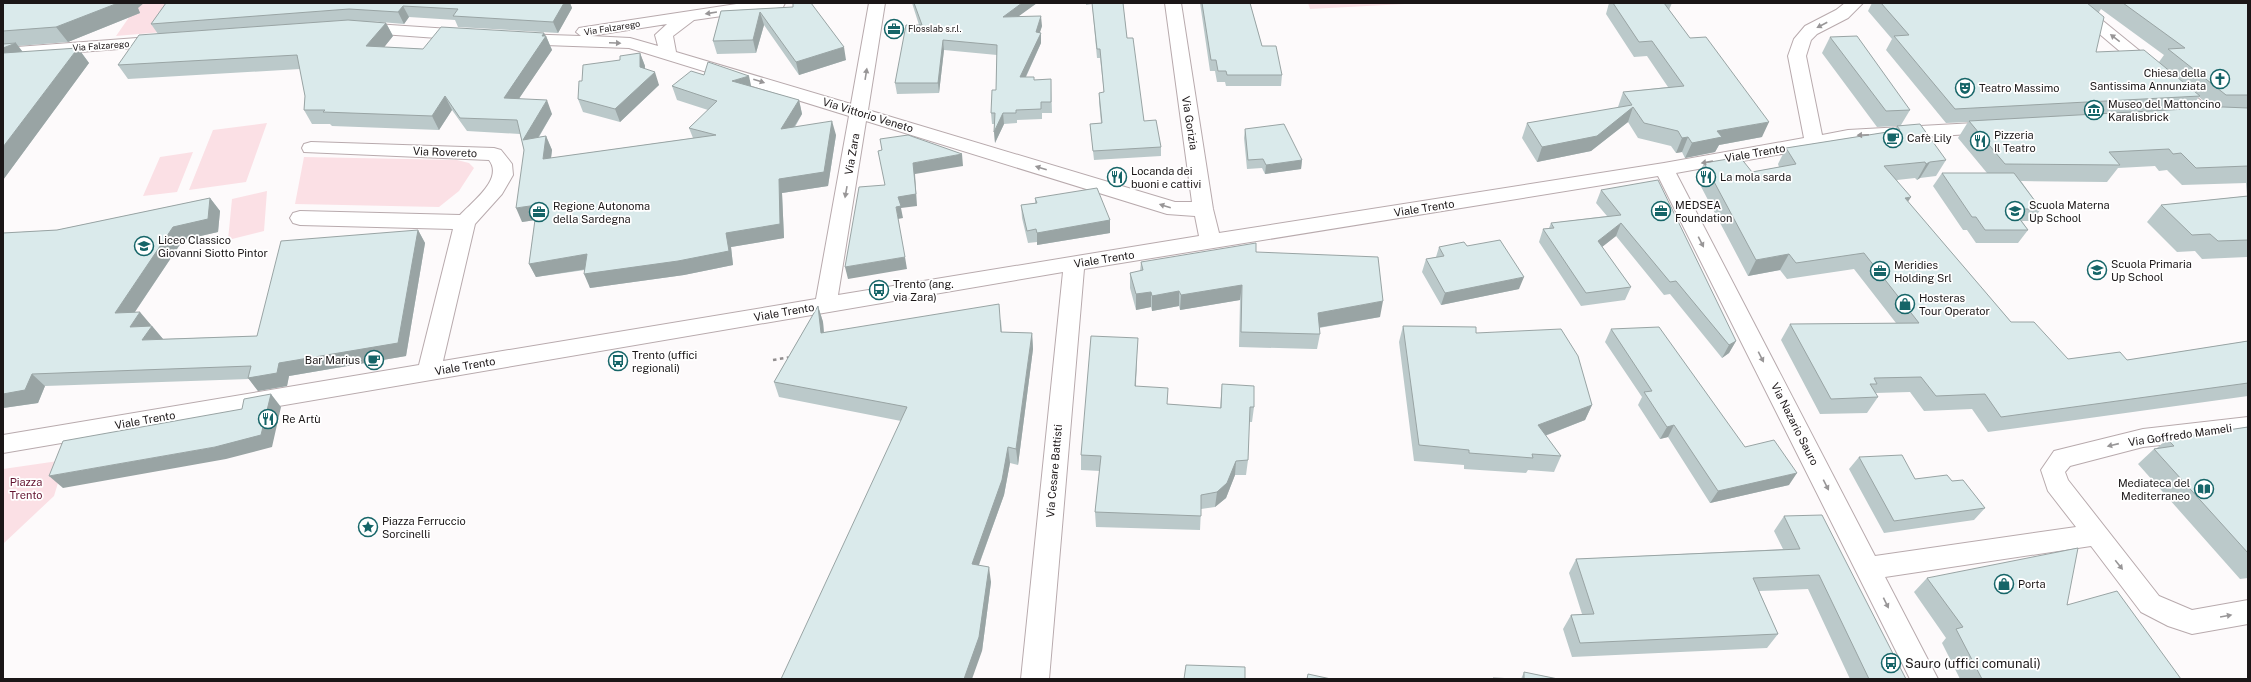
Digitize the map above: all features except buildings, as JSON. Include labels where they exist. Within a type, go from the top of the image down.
[{"type":"street","points":[[668,53],[664,35],[689,16],[778,3]]},
{"type":"street","name":"Via Zara","points":[[826,305],[877,3]]},
{"type":"street","name":"Via Gorizia","points":[[1173,3],[1203,209],[1211,242]]},
{"type":"street","points":[[1814,142],[1797,56],[1803,38],[1811,30],[1842,14],[1854,3]]},
{"type":"street","points":[[2071,3],[2217,117],[2187,118]]},
{"type":"street","name":"Via Falzarego","points":[[534,40],[689,16]]},
{"type":"street","points":[[340,28],[355,27],[478,36]]},
{"type":"street","name":"Via Falzarego","points":[[501,38],[630,43],[668,53]]},
{"type":"street","name":"Via Falzarego","points":[[3,53],[181,40]]},
{"type":"street","name":"Via Vittorio Veneto","points":[[668,53],[1174,209],[1203,209]]},
{"type":"street","name":"Viale Trento","points":[[3,444],[1074,263],[1664,169],[1848,136],[2008,127]]},
{"type":"street","name":"Via Rovereto","points":[[311,148],[494,154],[502,164],[503,175],[495,190],[464,222]]},
{"type":"street","name":"Via Nazario Sauro","points":[[1664,169],[1869,568],[1924,679]]},
{"type":"street","points":[[300,218],[464,222],[430,372]]},
{"type":"street","name":"Via Cesare Battisti","points":[[1035,679],[1074,263]]},
{"type":"street","name":"Via Goffredo Mameli","points":[[2248,426],[2143,438],[2062,458],[2053,470],[2057,484],[2150,604],[2177,618],[2192,622],[2248,612]]},
{"type":"street","points":[[1869,568],[2095,534]]},
{"type":"path","points":[[773,360],[796,356]]},
{"type":"green space","points":[[139,3],[181,3],[162,32],[116,36]]},
{"type":"green space","points":[[1308,3],[1424,3],[1310,9]]},
{"type":"green space","points":[[267,123],[246,182],[189,190],[213,130]]},
{"type":"green space","points":[[193,152],[177,192],[143,196],[160,157]]},
{"type":"green space","points":[[304,157],[457,160],[469,163],[474,168],[459,191],[439,207],[295,204]]},
{"type":"green space","points":[[267,191],[264,231],[228,240],[232,199]]},
{"type":"green space","name":"Piazza Trento","points":[[65,460],[54,496],[3,544],[3,469]]},
{"type":"place","name":"Flosslab s.r.l.","points":[[894,29]]},
{"type":"place","name":"Chiesa della Santissima Annunziata","points":[[2220,79]]},
{"type":"place","name":"Teatro Massimo","points":[[1965,88]]},
{"type":"place","name":"Museo del Mattoncino Karalisbrick","points":[[2094,110]]},
{"type":"place","name":"Cafè Lily","points":[[1893,138]]},
{"type":"place","name":"Pizzeria Il Teatro","points":[[1980,141]]},
{"type":"place","name":"Locanda dei buoni e cattivi","points":[[1117,177]]},
{"type":"place","name":"La mola sarda","points":[[1706,177]]},
{"type":"place","name":"MEDSEA Foundation","points":[[1661,211]]},
{"type":"place","name":"Scuola Materna Up School","points":[[2015,211]]},
{"type":"place","name":"Regione Autonoma della Sardegna","points":[[539,212]]},
{"type":"place","name":"Liceo Classico Giovanni Siotto Pintor","points":[[144,246]]},
{"type":"place","name":"Scuola Primaria Up School","points":[[2097,270]]},
{"type":"place","name":"Meridies Holding Srl","points":[[1880,271]]},
{"type":"place","name":"Trento (ang. via Zara)","points":[[879,290]]},
{"type":"place","name":"Hosteras Tour Operator","points":[[1905,304]]},
{"type":"place","name":"Bar Marius","points":[[374,360]]},
{"type":"place","name":"Trento (uffici regionali)","points":[[618,361]]},
{"type":"place","name":"Re Artù","points":[[268,419]]},
{"type":"place","name":"Mediateca del Mediterraneo","points":[[2204,489]]},
{"type":"place","name":"Piazza Ferruccio Sorcinelli","points":[[368,527]]},
{"type":"place","name":"Porta","points":[[2004,584]]},
{"type":"place","name":"Sauro (uffici comunali)","points":[[1891,663]]}]
